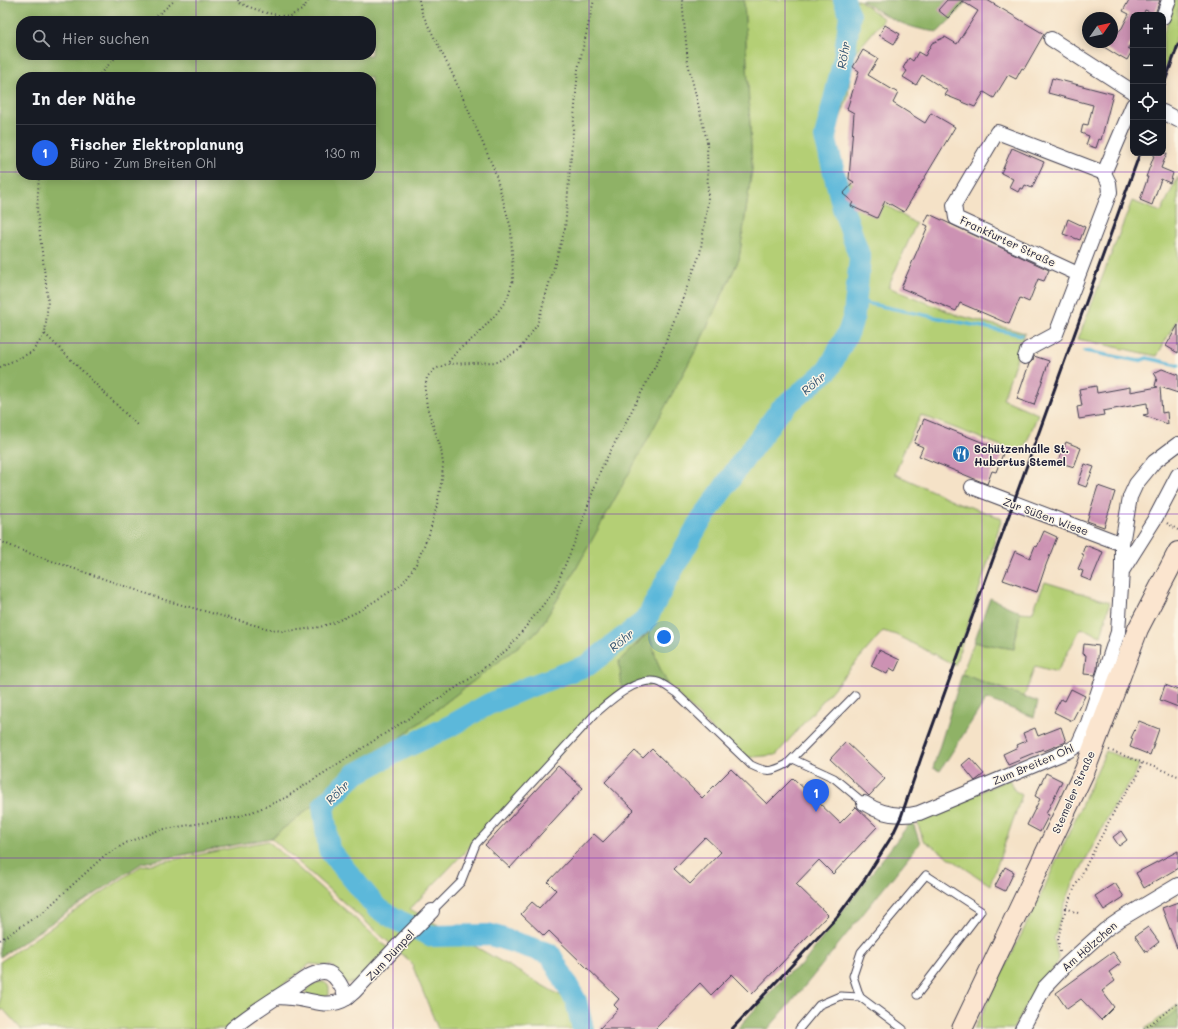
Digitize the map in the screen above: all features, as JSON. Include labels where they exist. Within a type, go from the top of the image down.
[{"type":"main road","name":"Stemeler Straße","points":[[962,1029],[1085,770],[1138,630],[1178,552]]},
{"type":"street","points":[[1165,12],[1169,0]]},
{"type":"street","points":[[1051,39],[1130,90]]},
{"type":"street","points":[[1025,357],[1028,349],[1056,334],[1110,192],[1109,183],[1104,173],[1130,112]]},
{"type":"street","points":[[1166,113],[1177,117]]},
{"type":"street","name":"Frankfurter Straße","points":[[1078,274],[956,218],[954,205],[997,132],[1104,173]]},
{"type":"street","name":"Zum Breiten Ohl","points":[[864,803],[884,813],[908,816],[919,813],[1068,751],[1078,745],[1088,722],[1118,632],[1122,571],[1122,544],[1130,497],[1136,484],[1154,462],[1178,444]]},
{"type":"street","name":"Zum Breiten Ohl","points":[[1122,571],[1156,517],[1178,475]]},
{"type":"street","name":"Zur Süßen Wiese","points":[[972,488],[1122,544]]},
{"type":"street","name":"Am Hölzchen","points":[[1022,1029],[1044,988],[1065,966],[1105,930],[1178,885]]},
{"type":"street","name":"Zum Dümpel","points":[[277,997],[300,999],[326,1005],[341,1002],[354,992],[432,911]]},
{"type":"street","points":[[232,1029],[243,1020],[313,974],[321,972],[332,975],[338,982],[347,998]]},
{"type":"lane","points":[[432,911],[461,882],[476,844],[596,714],[613,698],[632,687],[645,682],[658,682],[666,686],[751,765],[762,770],[776,770],[793,759],[855,695]]},
{"type":"lane","points":[[793,759],[834,778],[864,803]]},
{"type":"lane","points":[[860,997],[854,976],[861,952],[926,875],[981,911],[917,995]]},
{"type":"lane","points":[[799,1029],[819,1005],[840,996],[860,997],[903,1029]]},
{"type":"path","points":[[157,16],[175,0]]},
{"type":"path","points":[[238,0],[239,2],[262,12],[279,16]]},
{"type":"path","points":[[292,16],[302,10],[309,0]]},
{"type":"path","points":[[419,0],[422,13],[453,75],[494,169],[511,228],[513,280],[507,299],[496,314],[476,336],[458,350],[447,364]]},
{"type":"path","points":[[0,541],[20,550],[168,601],[265,628],[281,631],[320,627],[335,622],[357,612],[400,585],[416,564],[429,534],[437,505],[444,464],[440,443],[427,407],[425,390],[427,377],[435,369],[447,364],[498,362],[519,350],[537,326],[565,229],[578,69],[594,0]]},
{"type":"path","points":[[0,940],[43,912],[104,856],[128,842],[159,830],[239,817],[285,798],[471,678],[508,649],[554,590],[576,540],[601,469],[659,359],[700,254],[708,201],[707,141],[688,62],[682,0]]},
{"type":"path","points":[[102,72],[113,60]]},
{"type":"path","points":[[0,367],[32,352],[45,334],[48,301],[37,211],[39,180]]},
{"type":"path","points":[[45,334],[138,426]]},
{"type":"path","points":[[1095,744],[1178,776]]},
{"type":"path","points":[[1065,966],[1058,939],[1066,908],[1075,887],[1118,804],[1137,777],[1142,763]]},
{"type":"path","points":[[1066,908],[1078,913]]},
{"type":"path","points":[[1144,1029],[1178,1002]]},
{"type":"green space","points":[[0,0],[744,0],[752,169],[739,259],[698,346],[572,576],[538,631],[271,838],[142,863],[0,957]]},
{"type":"green space","points":[[744,0],[859,0],[884,19],[852,57],[848,97],[834,135],[846,179],[916,224],[888,287],[957,315],[1025,333],[1003,399],[1038,414],[1022,454],[921,415],[904,450],[895,474],[959,503],[1002,518],[955,665],[896,635],[883,631],[776,755],[741,758],[667,684],[622,688],[410,909],[575,1004],[585,1029],[438,1029],[411,962],[271,838],[538,631],[572,576],[698,346],[739,259],[752,169]],"holes":[[[648,632],[657,662],[666,683],[619,661]]]},
{"type":"green space","points":[[861,0],[967,0],[938,32],[916,28],[897,21],[879,12]]},
{"type":"green space","points":[[1175,0],[1178,0],[1178,33],[1166,65],[1166,48],[1166,26]]},
{"type":"green space","points":[[1178,177],[1178,318],[1157,356],[1078,339],[1132,201],[1161,212]]},
{"type":"green space","points":[[1045,582],[1110,602],[1101,636],[1081,628],[1057,672],[1035,666],[1024,697],[962,674],[974,642],[1014,649],[1020,612],[1032,613]]},
{"type":"green space","points":[[990,598],[1020,612],[1014,649],[974,642]]},
{"type":"green space","points":[[649,632],[657,662],[667,683],[622,688],[619,661]]},
{"type":"green space","points":[[962,674],[1038,702],[1034,717],[986,699],[940,771],[933,768]]},
{"type":"green space","points":[[1106,751],[1139,764],[1134,777],[1115,803],[1072,886],[1054,939],[1058,957],[1057,964],[1037,988],[1013,1029],[974,1029],[1039,899]]},
{"type":"green space","points":[[1009,779],[1014,790],[1022,795],[990,885],[923,840],[917,821]]},
{"type":"green space","points":[[912,820],[920,843],[809,981],[768,1029],[737,1029],[788,973],[802,965]]},
{"type":"green space","points":[[268,841],[388,948],[355,982],[346,983],[332,966],[310,964],[226,1029],[21,1029],[3,1009],[0,1012],[0,962],[141,866]]},
{"type":"green space","points":[[318,982],[324,982],[329,986],[329,995],[323,998],[307,995],[305,992],[306,990]]},
{"type":"green space","points":[[1178,1005],[1178,1029],[1145,1029]]},
{"type":"green space","points":[[1178,1009],[1178,1029],[1153,1029]]},
{"type":"building","points":[[947,0],[987,0],[1044,34],[1024,69],[1022,68],[1016,79],[1008,75],[994,98],[984,92],[975,107],[945,95],[948,91],[922,75],[916,85],[903,77],[907,71],[903,68],[909,58],[913,61],[918,52],[925,56],[932,43],[945,37],[957,44],[978,11],[962,1],[948,18],[938,10]]},
{"type":"building","points":[[1129,0],[1160,0],[1156,12],[1145,10],[1144,12],[1130,12],[1130,44],[1128,48],[1130,50],[1130,55],[1127,60],[1106,48],[1118,48],[1118,32],[1122,28],[1129,14],[1123,11]]},
{"type":"building","points":[[885,25],[900,34],[894,44],[879,35]]},
{"type":"building","points":[[863,50],[878,59],[868,75],[898,93],[893,103],[925,123],[931,113],[955,127],[904,212],[885,201],[877,218],[851,206],[853,202],[843,194],[854,182],[849,179],[854,113],[847,109],[859,71],[853,67]]},
{"type":"building","points":[[1052,78],[1113,94],[1101,140],[1099,139],[1096,148],[1086,145],[1089,136],[1081,133],[1083,124],[1088,125],[1093,105],[1048,93]]},
{"type":"building","points":[[1012,148],[1044,162],[1032,188],[1025,185],[1023,189],[1020,188],[1018,192],[1009,187],[1013,179],[1001,173]]},
{"type":"building","points":[[1154,156],[1166,156],[1161,168],[1173,173],[1170,183],[1161,179],[1152,205],[1140,200],[1148,177],[1146,177]]},
{"type":"building","points":[[929,214],[1049,270],[1044,281],[1038,279],[1029,302],[1020,298],[1009,324],[960,303],[956,311],[901,288],[928,226],[924,224]]},
{"type":"building","points":[[1068,219],[1085,227],[1080,240],[1063,234]]},
{"type":"building","points":[[1178,325],[1178,353],[1166,346]]},
{"type":"building","points":[[1034,356],[1049,361],[1034,405],[1017,399],[1029,364],[1033,360]]},
{"type":"building","points":[[1162,369],[1178,375],[1178,393],[1160,387],[1162,413],[1167,412],[1168,424],[1143,415],[1148,414],[1147,403],[1103,411],[1104,415],[1079,419],[1077,407],[1082,406],[1079,389],[1096,386],[1097,393],[1130,387],[1130,392],[1158,387],[1155,386],[1157,378],[1154,373]]},
{"type":"building","name":"Schützenhalle St. Hubertus Stemel","points":[[924,419],[1004,451],[996,472],[992,471],[987,484],[919,456],[923,447],[914,443]]},
{"type":"building","points":[[1066,442],[1081,448],[1074,467],[1058,462]]},
{"type":"building","points":[[1085,464],[1094,467],[1086,487],[1078,484]]},
{"type":"building","points":[[1098,486],[1115,492],[1104,527],[1087,521]]},
{"type":"building","points":[[1044,531],[1057,537],[1037,592],[1003,580],[1015,551],[1030,558]]},
{"type":"building","points":[[1085,545],[1103,552],[1091,581],[1081,577],[1083,571],[1078,569],[1084,555],[1082,554]]},
{"type":"building","points":[[1084,644],[1099,646],[1095,675],[1084,674],[1086,655],[1083,654]]},
{"type":"building","points":[[879,650],[900,660],[895,671],[890,668],[887,674],[871,666]]},
{"type":"building","points":[[1165,685],[1178,690],[1178,707],[1160,700]]},
{"type":"building","points":[[1071,689],[1085,696],[1072,721],[1054,712],[1061,699],[1065,701]]},
{"type":"building","points":[[1139,721],[1159,729],[1150,755],[1130,747],[1133,739],[1131,738]]},
{"type":"building","points":[[1061,727],[1066,742],[1044,751],[1043,749],[1008,765],[1003,754],[1018,747],[1017,745],[1026,741],[1023,733],[1035,728],[1038,736]]},
{"type":"building","points":[[846,742],[885,779],[869,796],[830,759]]},
{"type":"building","points":[[652,749],[702,798],[731,769],[767,804],[793,778],[840,823],[856,807],[877,827],[833,874],[819,860],[796,884],[828,915],[752,994],[732,974],[711,995],[700,983],[655,1029],[599,1029],[618,1009],[614,1005],[619,999],[549,931],[544,936],[521,914],[532,902],[539,908],[556,890],[548,882],[594,834],[603,842],[634,810],[605,782],[635,751],[643,758]],"holes":[[[705,837],[721,852],[690,884],[674,869]]]},
{"type":"building","points":[[970,758],[984,774],[975,781],[962,765]]},
{"type":"building","points":[[558,766],[583,788],[510,868],[485,845]]},
{"type":"building","points":[[1046,773],[1062,781],[1046,814],[1049,815],[1040,832],[1027,825],[1040,799],[1035,796]]},
{"type":"building","points":[[1121,831],[1127,840],[1119,846],[1113,837]]},
{"type":"building","points":[[1178,851],[1178,868],[1144,888],[1136,873]]},
{"type":"building","points":[[1005,867],[1014,872],[1005,891],[995,886]]},
{"type":"building","points":[[1115,883],[1124,897],[1104,910],[1095,896]]},
{"type":"building","points":[[1178,902],[1178,948],[1177,948],[1162,908]]},
{"type":"building","points":[[1148,927],[1159,942],[1146,952],[1135,936]]},
{"type":"building","points":[[1113,952],[1121,963],[1109,972],[1115,981],[1102,991],[1114,1007],[1101,1020],[1081,999],[1067,1009],[1056,993]]},
{"type":"waterway","name":"Röhr","points":[[583,1029],[576,1001],[550,954],[491,935],[432,936],[399,921],[377,908],[329,850],[323,806],[354,775],[402,749],[450,726],[489,704],[526,688],[588,665],[646,620],[698,525],[739,466],[780,410],[828,370],[849,331],[854,315],[860,258],[843,208],[825,137],[844,58],[850,15],[844,0]]},
{"type":"waterway","points":[[856,301],[1022,335]]},
{"type":"waterway","points":[[1085,351],[1139,361],[1147,358],[1178,365]]},
{"type":"railway","points":[[1164,84],[1178,45]]},
{"type":"railway","points":[[732,1029],[837,917],[865,879],[892,836],[901,817],[1139,156]]},
{"type":"place","name":"Schützenhalle St. Hubertus Stemel","points":[[961,454]]},
{"type":"place","name":"Fischer Elektroplanung","points":[[816,812]]}]
